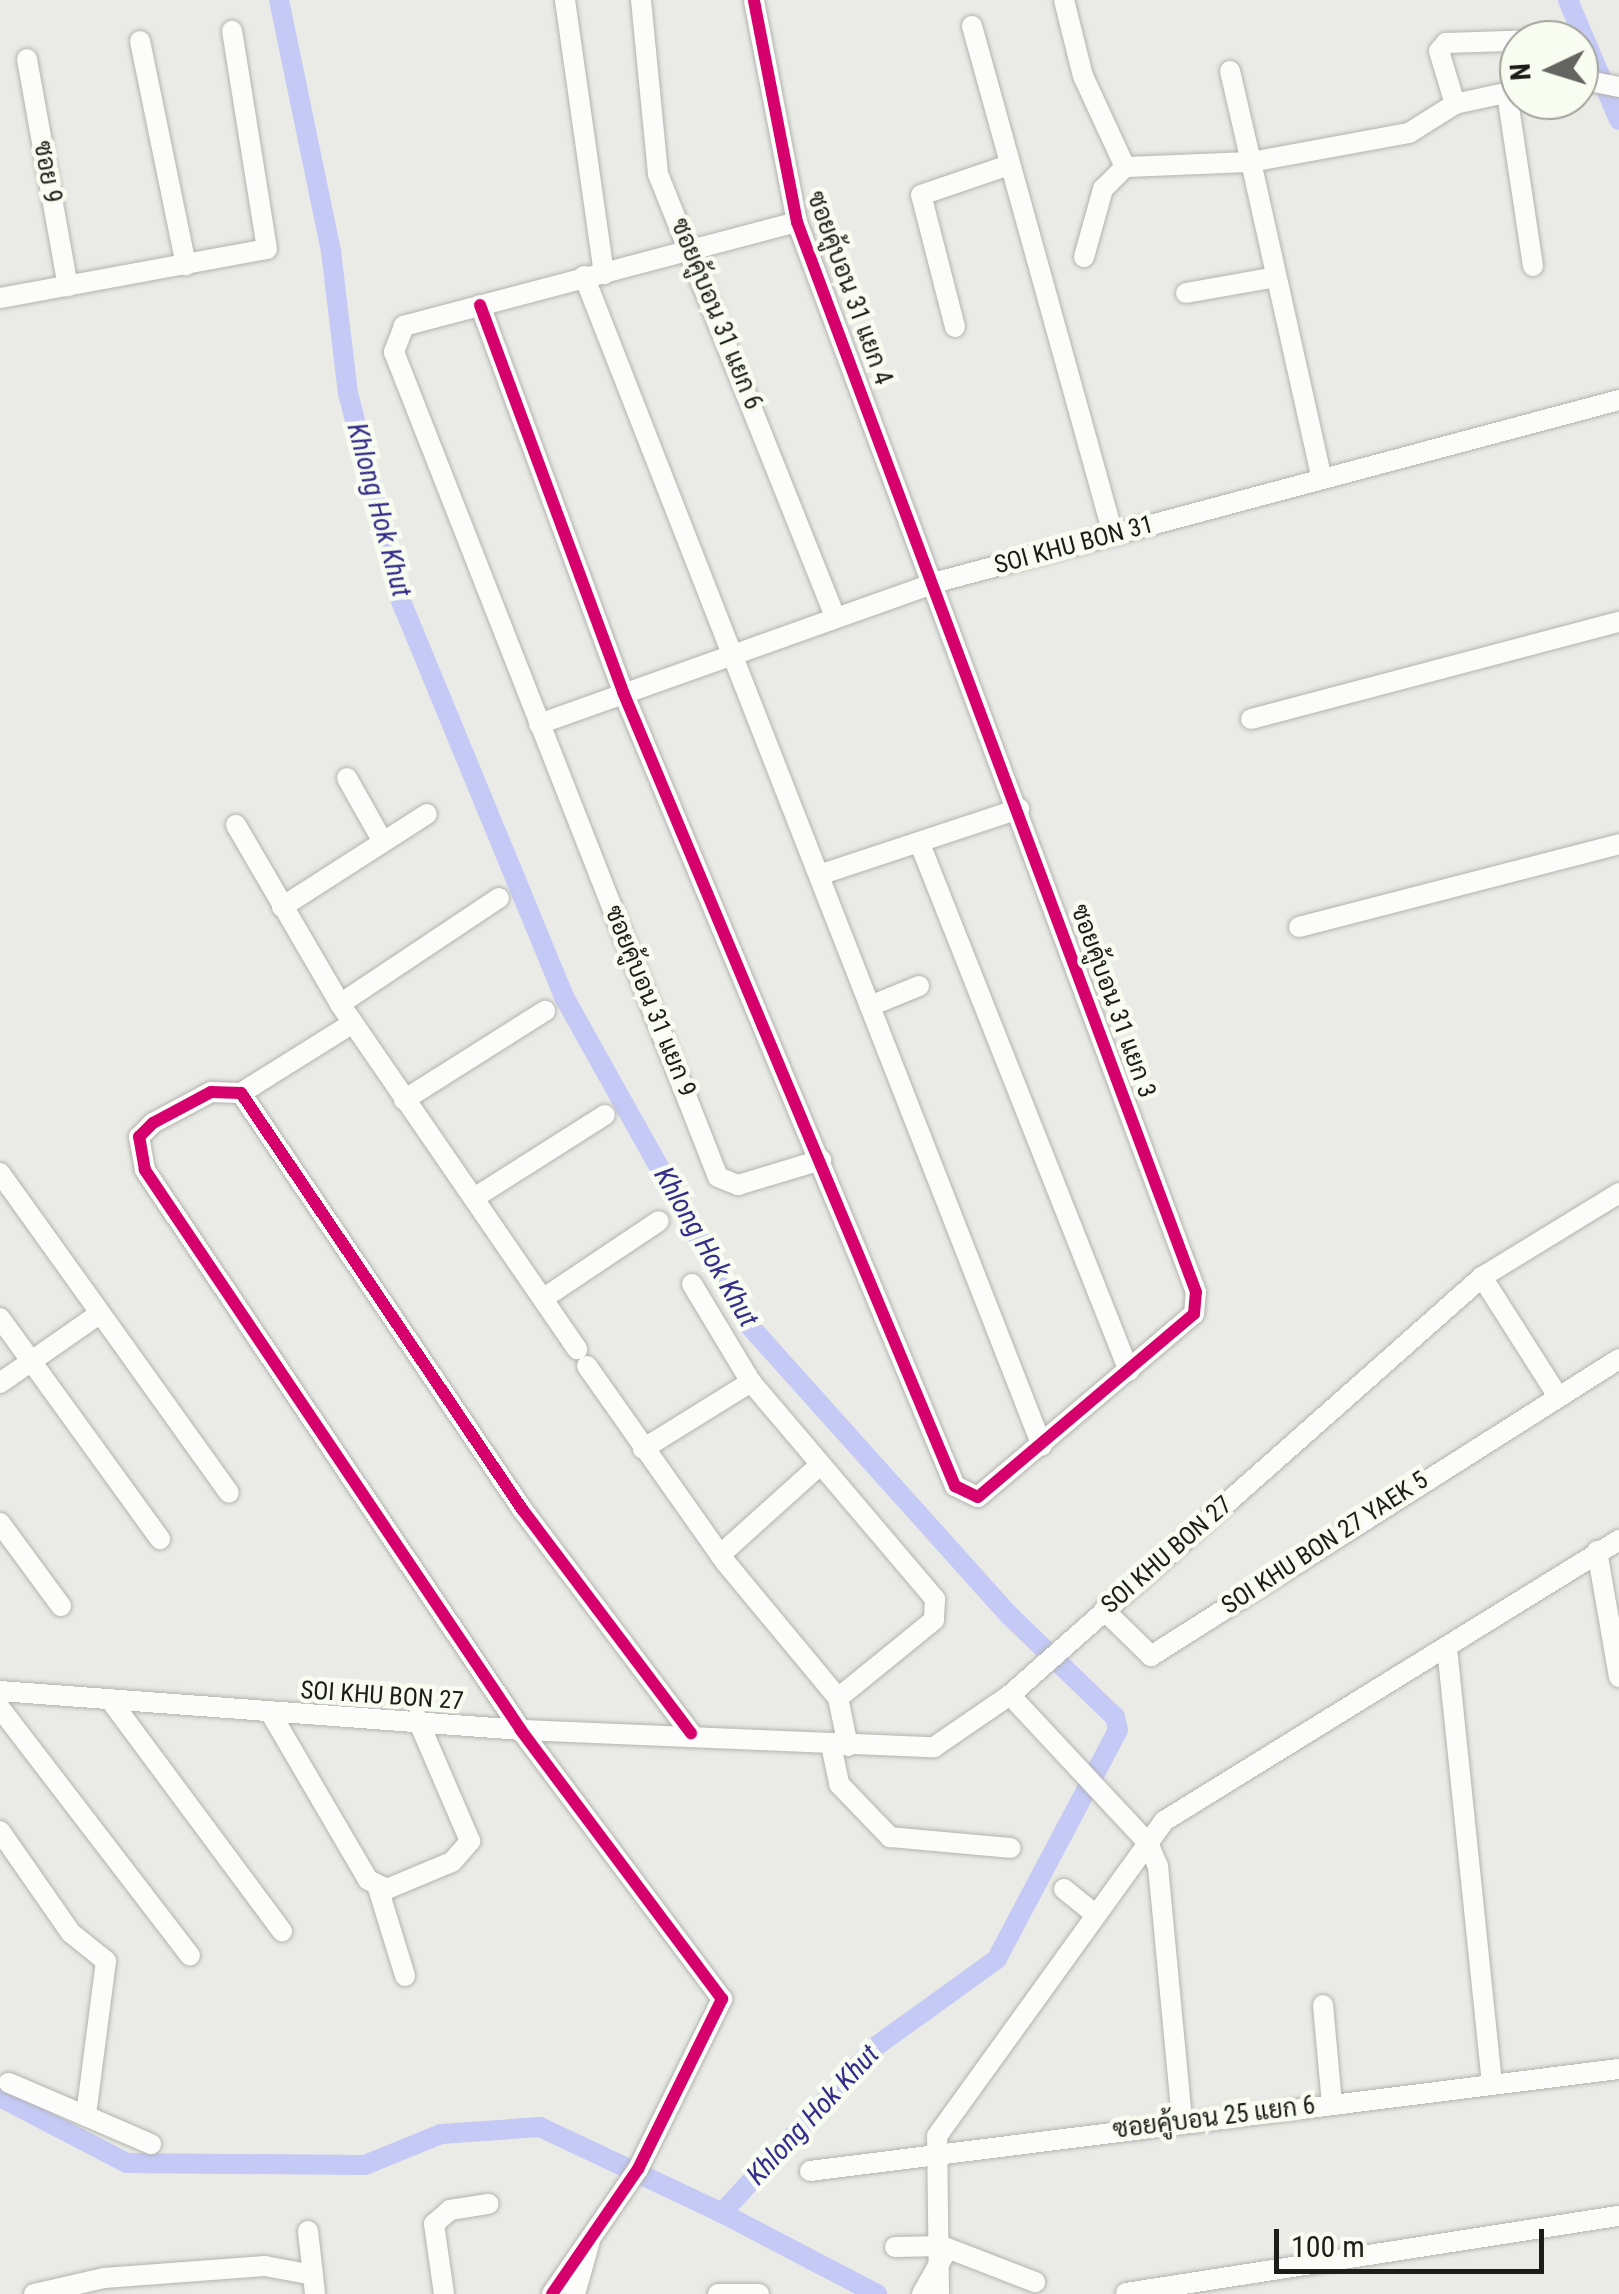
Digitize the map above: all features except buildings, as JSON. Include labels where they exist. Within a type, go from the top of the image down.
[{"type":"street","points":[[565,0],[594,275],[819,876],[1042,1446]]},
{"type":"street","name":"ซอยคู้บอน 31 แยก 6","points":[[641,0],[658,174],[692,250],[836,618]]},
{"type":"street","name":"ซอยคู้บอน 31 แยก 4","points":[[754,0],[797,222],[937,582]]},
{"type":"street","points":[[1064,0],[1083,76],[1125,168]]},
{"type":"street","points":[[972,26],[1006,166],[1113,534]]},
{"type":"street","points":[[0,298],[267,249],[272,239],[232,30]]},
{"type":"street","points":[[140,41],[186,265]]},
{"type":"street","points":[[1455,104],[1441,46],[1499,42]]},
{"type":"street","name":"ซอย 9","points":[[26,59],[68,286]]},
{"type":"street","points":[[1230,71],[1321,475]]},
{"type":"street","points":[[1084,256],[1102,189],[1125,168],[1251,162],[1408,133],[1455,104],[1499,95]]},
{"type":"street","points":[[1516,120],[1533,266]]},
{"type":"street","points":[[955,326],[921,195],[1006,166]]},
{"type":"street","points":[[797,222],[480,305],[622,692],[821,1160]]},
{"type":"street","points":[[1186,293],[1276,277]]},
{"type":"street","name":"ซอยคู้บอน 31 แยก 9","points":[[480,305],[404,326],[394,352],[718,1177],[738,1185],[821,1160]]},
{"type":"street","name":"SOI KHU BON 31","points":[[539,724],[733,650],[937,582],[1321,475],[1619,400]]},
{"type":"street","name":"ซอยคู้บอน 31 แยก 3","points":[[821,1160],[955,1486],[978,1498],[1098,1400],[1194,1314],[1196,1292],[937,582]]},
{"type":"street","points":[[1251,718],[1619,622]]},
{"type":"street","points":[[347,778],[382,842]]},
{"type":"street","points":[[819,876],[1019,809]]},
{"type":"street","points":[[282,906],[428,814]]},
{"type":"street","points":[[236,825],[340,1004],[643,1448],[720,1555],[838,1698],[838,1784],[899,1842],[963,1838],[1010,1848]]},
{"type":"street","points":[[920,844],[1130,1372]]},
{"type":"street","points":[[1300,927],[1619,844]]},
{"type":"street","points":[[340,1004],[499,898]]},
{"type":"street","points":[[870,1006],[919,986]]},
{"type":"street","points":[[404,1100],[545,1011]]},
{"type":"street","points":[[353,1023],[240,1093],[182,1103],[139,1137],[137,1154],[521,1730],[722,1999],[638,2169],[590,2241],[570,2255],[552,2294]]},
{"type":"street","points":[[240,1093],[522,1510],[692,1732]]},
{"type":"street","points":[[474,1198],[605,1114]]},
{"type":"street","points":[[0,1173],[228,1493]]},
{"type":"street","name":"SOI KHU BON 27","points":[[0,1690],[111,1702],[417,1718],[521,1730],[692,1732],[840,1745],[934,1747],[1010,1695],[1482,1277],[1619,1193]]},
{"type":"street","points":[[544,1298],[659,1221]]},
{"type":"street","points":[[1482,1277],[1556,1393],[1619,1359]]},
{"type":"street","points":[[692,1284],[752,1382],[939,1610],[838,1698]]},
{"type":"street","points":[[0,1383],[98,1315]]},
{"type":"street","points":[[0,1318],[160,1539]]},
{"type":"street","points":[[643,1448],[752,1382]]},
{"type":"street","name":"SOI KHU BON 27 YAEK 5","points":[[1104,1610],[1151,1656],[1556,1393]]},
{"type":"street","points":[[720,1555],[820,1465]]},
{"type":"street","points":[[0,1523],[61,1606]]},
{"type":"street","points":[[937,2274],[937,2136],[1094,1913],[1183,1806],[1619,1540]]},
{"type":"street","points":[[1597,1551],[1619,1674]]},
{"type":"street","points":[[1447,1648],[1492,2083]]},
{"type":"street","points":[[1010,1695],[1148,1844],[1158,1866],[1182,2121]]},
{"type":"street","points":[[111,1702],[282,1931]]},
{"type":"street","points":[[0,1708],[190,1956]]},
{"type":"street","points":[[270,1712],[378,1888],[405,1976]]},
{"type":"street","points":[[378,1888],[452,1862],[470,1841],[417,1718]]},
{"type":"street","points":[[0,1832],[71,1933],[106,1961],[86,2116]]},
{"type":"street","points":[[1064,1890],[1094,1913]]},
{"type":"street","points":[[1323,2005],[1332,2104]]},
{"type":"street","name":"ซอยคู้บอน 25 แยก 6","points":[[810,2171],[1182,2121],[1619,2069]]},
{"type":"street","points":[[8,2083],[152,2144]]},
{"type":"street","points":[[444,2294],[434,2224],[450,2210],[488,2204]]},
{"type":"street","points":[[1126,2292],[1619,2216]]},
{"type":"street","points":[[34,2294],[70,2288],[169,2285],[265,2266],[314,2285],[308,2230]]},
{"type":"street","points":[[574,2294],[590,2241]]},
{"type":"street","points":[[895,2247],[937,2274],[1035,2282]]},
{"type":"street","points":[[718,2294],[759,2294]]},
{"type":"waterway","name":"Khlong Hok Khut","points":[[279,0],[331,251],[348,393],[401,601],[564,997],[746,1322],[1010,1616],[1115,1717],[1118,1730],[997,1959],[875,2047],[722,2213],[877,2294]]},
{"type":"waterway","points":[[1568,0],[1619,120]]},
{"type":"waterway","points":[[0,2097],[127,2163],[365,2165],[441,2134],[540,2127],[722,2213]]},
{"type":"cycle path","points":[[480,305],[623,692],[955,1486],[978,1497],[1194,1314],[1196,1292],[797,222],[754,0]]},
{"type":"cycle path","points":[[552,2294],[638,2169],[722,1999],[521,1730],[145,1170],[139,1137],[153,1123],[211,1092],[241,1093],[522,1509],[691,1733]]}]
